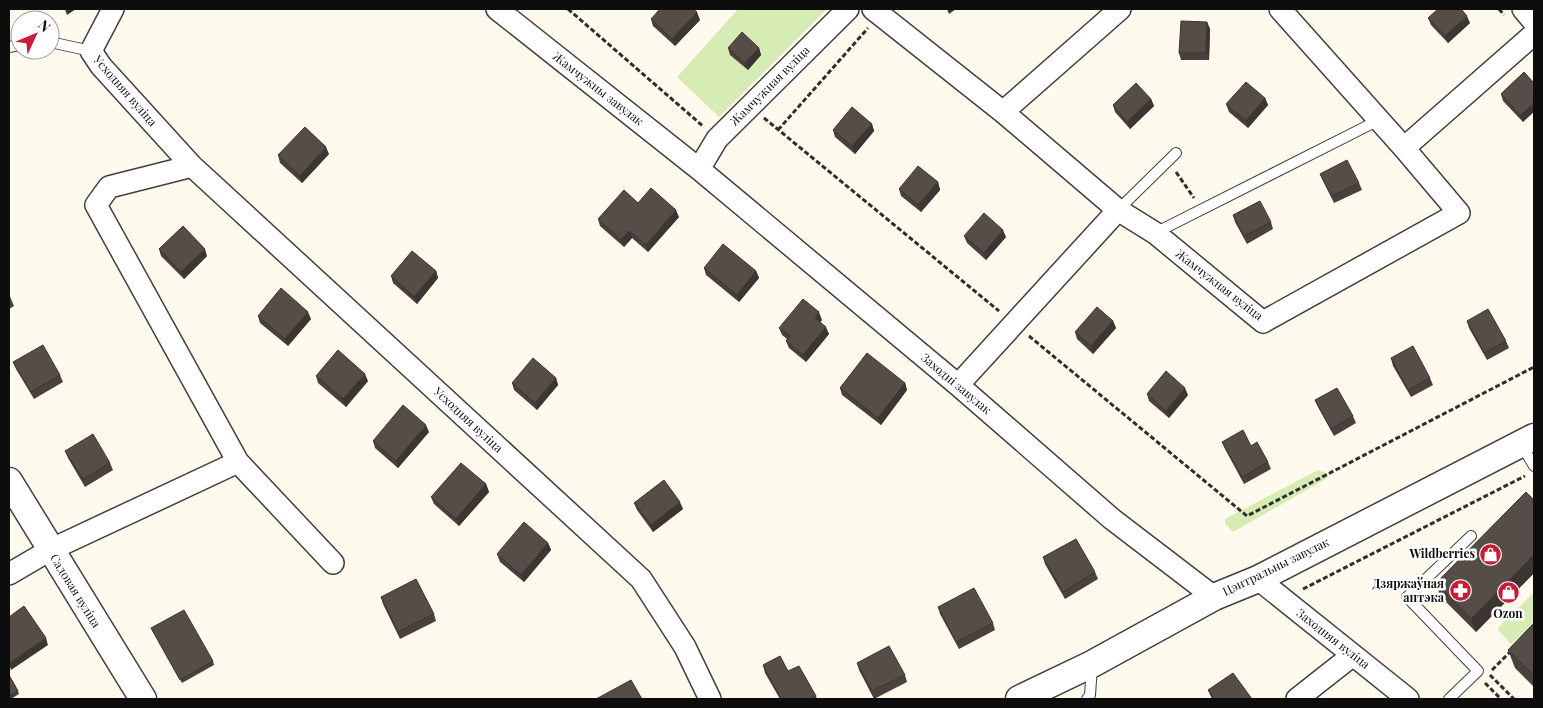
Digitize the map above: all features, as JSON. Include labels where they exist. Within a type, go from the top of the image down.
[{"type":"street","name":"Усходняя вуліца","points":[[113,9],[91,51],[101,66],[192,166],[641,579],[685,647],[710,699]]},
{"type":"street","name":"Жамчужны завулак","points":[[497,9],[699,169]]},
{"type":"street","name":"Жамчужная вуліца","points":[[699,169],[717,139],[848,9]]},
{"type":"street","points":[[1003,112],[1120,9]]},
{"type":"street","name":"Жамчужная вуліца","points":[[876,11],[1003,112],[1118,210],[1155,233],[1264,322],[1459,213],[1404,148],[1280,9]]},
{"type":"street","points":[[1523,9],[1534,22]]},
{"type":"street","points":[[1404,148],[1534,34]]},
{"type":"street","points":[[192,166],[109,187],[96,205],[238,462],[333,563]]},
{"type":"street","name":"Заходні завулак","points":[[699,169],[958,385],[1112,520],[1214,597]]},
{"type":"street","points":[[958,385],[1118,210]]},
{"type":"street","name":"Цэнтральны завулак","points":[[1019,699],[1092,664],[1214,597],[1258,579],[1527,440]]},
{"type":"street","points":[[9,574],[50,550],[238,462]]},
{"type":"street","name":"Садовая вуліца","points":[[9,482],[143,699]]},
{"type":"street","name":"Заходняя вуліца","points":[[1258,579],[1408,699]]},
{"type":"street","points":[[1297,699],[1353,654]]},
{"type":"lane","points":[[60,44],[91,51]]},
{"type":"lane","points":[[1155,233],[1379,120]]},
{"type":"lane","points":[[1118,210],[1176,152]]},
{"type":"lane","points":[[1527,440],[1534,466]]},
{"type":"lane","points":[[1450,699],[1478,671],[1407,597],[1471,536]]},
{"type":"lane","points":[[1087,699],[1090,695],[1092,664]]},
{"type":"path","points":[[568,9],[717,139]]},
{"type":"path","points":[[778,130],[876,11]]},
{"type":"path","points":[[1168,161],[1199,204]]},
{"type":"path","points":[[1246,516],[1534,367]]},
{"type":"path","points":[[1501,699],[1482,680],[1515,647]]},
{"type":"path","points":[[1489,673],[1514,699]]},
{"type":"green space","points":[[738,9],[827,9],[719,117],[677,77]]},
{"type":"green space","points":[[1318,470],[1329,474],[1326,479],[1233,532],[1225,524],[1225,519]]},
{"type":"green space","points":[[1534,592],[1534,622],[1511,644],[1497,629]]},
{"type":"building","points":[[660,9],[693,9],[697,12],[672,39],[651,19]]},
{"type":"building","points":[[1438,9],[1461,9],[1467,16],[1445,36],[1428,18]]},
{"type":"building","points":[[1181,21],[1207,22],[1206,53],[1179,53]]},
{"type":"building","points":[[742,32],[759,48],[745,63],[728,48]]},
{"type":"building","points":[[1524,72],[1534,83],[1534,103],[1520,115],[1501,94]]},
{"type":"building","points":[[1246,82],[1265,98],[1246,121],[1226,104]]},
{"type":"building","points":[[1136,83],[1151,99],[1127,122],[1113,105]]},
{"type":"building","points":[[852,107],[872,124],[852,146],[833,130]]},
{"type":"building","points":[[305,127],[326,147],[300,176],[278,155]]},
{"type":"building","points":[[1347,160],[1359,183],[1332,196],[1320,174]]},
{"type":"building","points":[[918,166],[938,182],[918,205],[899,189]]},
{"type":"building","points":[[651,188],[676,210],[646,245],[629,231],[621,240],[598,219],[624,190],[638,203]]},
{"type":"building","points":[[1260,201],[1271,222],[1244,236],[1233,215]]},
{"type":"building","points":[[984,213],[1003,230],[984,253],[964,236]]},
{"type":"building","points":[[183,226],[205,249],[181,272],[159,249]]},
{"type":"building","points":[[723,244],[756,271],[737,295],[704,268]]},
{"type":"building","points":[[412,251],[436,271],[414,297],[391,276]]},
{"type":"building","points":[[281,288],[308,312],[285,339],[258,316]]},
{"type":"building","points":[[803,299],[819,312],[815,318],[826,327],[803,355],[786,341],[790,336],[779,328]]},
{"type":"building","points":[[1097,307],[1113,321],[1091,346],[1075,332]]},
{"type":"building","points":[[1488,309],[1506,341],[1484,353],[1467,321]]},
{"type":"building","points":[[43,345],[60,375],[31,392],[13,362]]},
{"type":"building","points":[[1413,346],[1430,378],[1408,390],[1391,358]]},
{"type":"building","points":[[338,350],[365,374],[343,399],[316,376]]},
{"type":"building","points":[[867,353],[905,383],[878,418],[840,388]]},
{"type":"building","points":[[533,358],[556,378],[535,403],[512,383]]},
{"type":"building","points":[[1166,371],[1185,388],[1166,411],[1147,394]]},
{"type":"building","points":[[1337,388],[1353,416],[1331,429],[1315,400]]},
{"type":"building","points":[[403,405],[426,425],[396,461],[373,441]]},
{"type":"building","points":[[1243,430],[1251,446],[1257,442],[1268,462],[1242,477],[1222,442]]},
{"type":"building","points":[[93,434],[110,463],[83,479],[65,451]]},
{"type":"building","points":[[461,463],[486,484],[456,519],[431,497]]},
{"type":"building","points":[[664,480],[680,502],[651,525],[634,503]]},
{"type":"building","points":[[1526,492],[1534,500],[1534,555],[1471,619],[1436,583]]},
{"type":"building","points":[[524,522],[548,543],[521,575],[497,554]]},
{"type":"building","points":[[1076,539],[1095,572],[1063,592],[1043,557]]},
{"type":"building","points":[[416,579],[434,614],[398,632],[381,597]]},
{"type":"building","points":[[974,588],[993,623],[956,642],[938,607]]},
{"type":"building","points":[[24,606],[46,638],[9,663],[9,617]]},
{"type":"building","points":[[184,610],[213,661],[180,680],[151,628]]},
{"type":"building","points":[[1534,623],[1534,676],[1508,650]]},
{"type":"building","points":[[889,646],[905,675],[872,691],[857,663]]},
{"type":"building","points":[[780,656],[788,671],[799,666],[816,696],[810,699],[781,699],[763,665]]},
{"type":"building","points":[[1233,673],[1252,699],[1214,699],[1208,690]]},
{"type":"building","points":[[9,675],[18,691],[9,696]]},
{"type":"building","points":[[631,680],[642,699],[596,699]]},
{"type":"place","name":"Wildberries","points":[[1491,554]]},
{"type":"place","name":"Дзяржаўная аптэка","points":[[1460,591]]},
{"type":"place","name":"Ozon","points":[[1508,593]]}]
